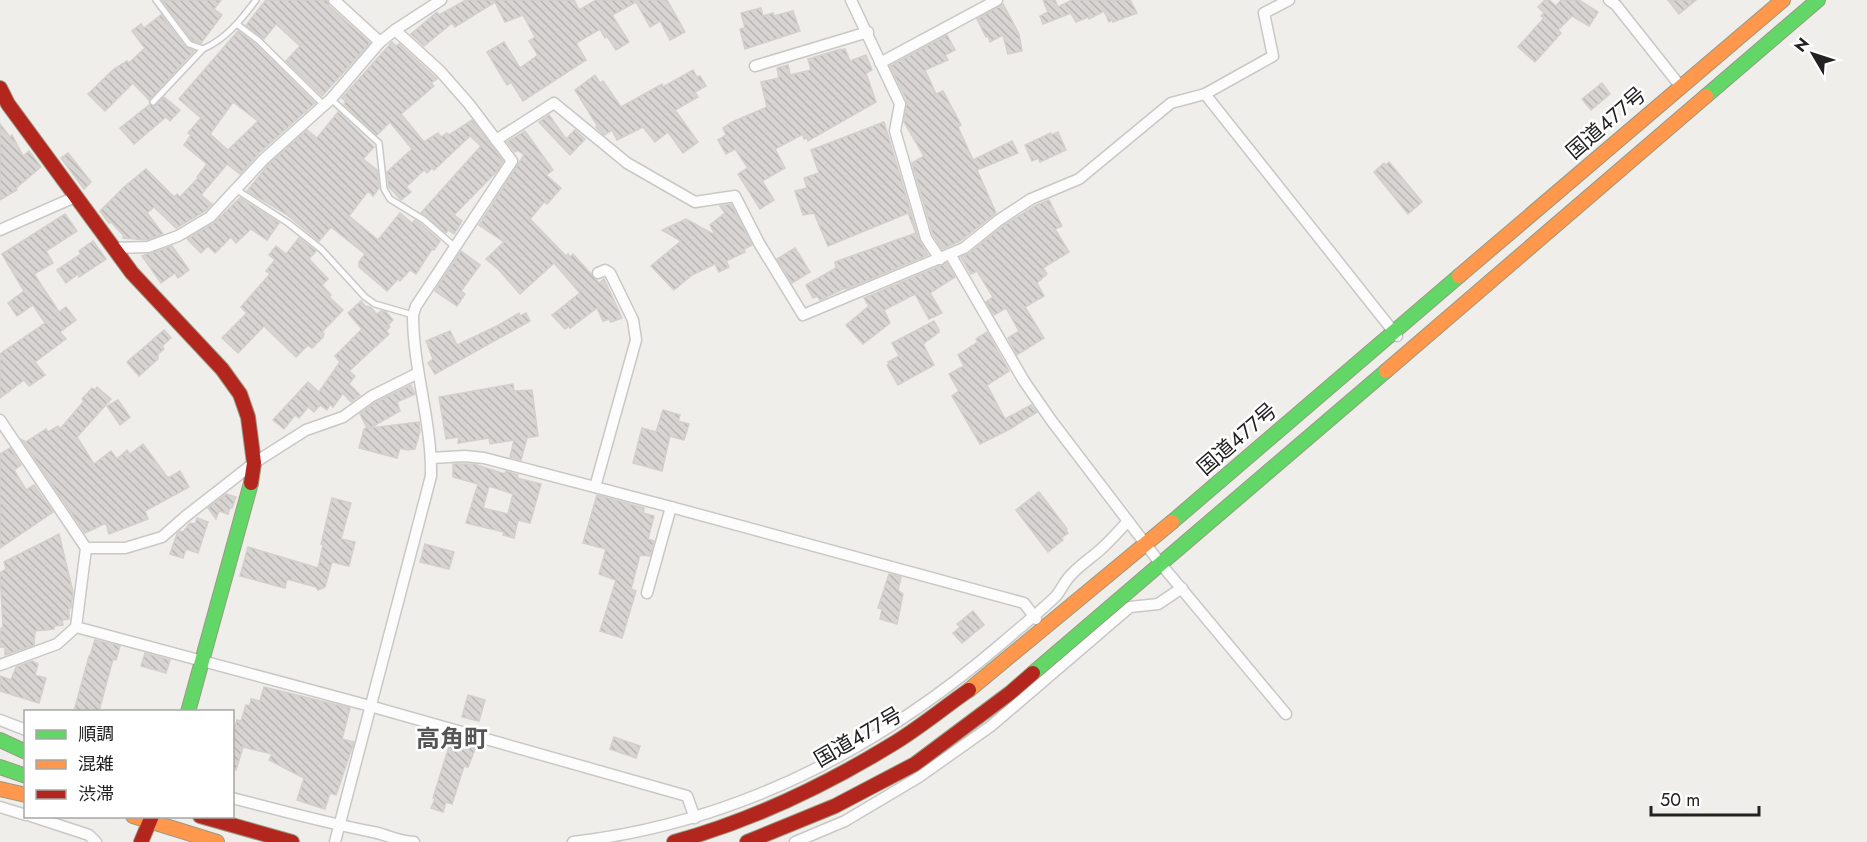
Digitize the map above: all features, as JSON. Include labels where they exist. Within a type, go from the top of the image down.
[{"type":"main road","name":"国道477号","points":[[674,842],[696,836],[794,798],[891,745],[978,684],[1146,544],[1782,0]]},
{"type":"main road","name":"国道477号","points":[[747,842],[835,806],[915,764],[1010,693],[1818,0]]},
{"type":"main road","points":[[0,88],[8,104],[132,273],[222,369],[240,394],[248,417],[254,463],[251,486],[188,710]]},
{"type":"main road","points":[[0,740],[24,751]]},
{"type":"main road","points":[[0,767],[24,775]]},
{"type":"main road","points":[[0,789],[24,795]]},
{"type":"main road","points":[[207,818],[292,842]]},
{"type":"main road","points":[[141,842],[151,819],[217,842]]},
{"type":"street","points":[[334,0],[380,42]]},
{"type":"street","points":[[113,248],[148,248],[178,236],[210,217],[264,159],[328,102],[380,42],[441,0]]},
{"type":"street","points":[[851,0],[900,104],[895,131],[926,238],[945,256],[1030,391],[1051,420],[1160,563],[1286,714]]},
{"type":"street","points":[[880,63],[997,0]]},
{"type":"street","points":[[496,140],[554,104],[627,163],[696,202],[735,196],[759,243],[803,315],[964,248],[999,220],[1031,200],[1079,179],[1171,103],[1205,94],[1273,56],[1264,13],[1288,0]]},
{"type":"street","points":[[1609,0],[1681,87]]},
{"type":"street","points":[[334,842],[431,476],[431,458],[418,374],[412,315],[512,161],[440,71],[395,30]]},
{"type":"street","points":[[755,66],[868,32]]},
{"type":"street","points":[[1205,94],[1408,350]]},
{"type":"street","points":[[0,230],[75,197]]},
{"type":"street","points":[[595,487],[636,340],[633,320],[610,273],[605,270],[598,273]]},
{"type":"street","points":[[86,548],[125,548],[162,537],[254,463],[306,430],[343,417],[372,396],[418,374]]},
{"type":"street","points":[[0,420],[4,435],[86,548],[76,627],[57,644],[0,665]]},
{"type":"street","points":[[431,458],[465,456],[484,458],[1024,603],[1044,630]]},
{"type":"street","points":[[647,593],[671,507]]},
{"type":"street","points":[[573,842],[615,837],[695,818],[730,807],[808,774],[844,754],[960,679],[1057,595],[1070,575],[1101,549],[1128,521]]},
{"type":"street","points":[[795,842],[845,821],[919,777],[991,726],[1130,608],[1158,604],[1182,588]]},
{"type":"street","points":[[76,627],[370,706],[687,796],[695,818]]},
{"type":"street","points":[[0,720],[24,729]]},
{"type":"street","points":[[234,799],[339,826],[377,833],[397,841],[414,842]]},
{"type":"street","points":[[0,807],[24,814]]},
{"type":"street","points":[[37,818],[89,835],[96,842]]},
{"type":"lane","points":[[156,0],[189,44],[203,49]]},
{"type":"lane","points":[[153,102],[203,49],[214,44],[237,25],[256,0]]},
{"type":"lane","points":[[237,25],[258,40],[328,102],[379,143],[384,189],[390,199],[424,220],[455,247]]},
{"type":"lane","points":[[237,190],[288,223],[321,249],[365,297],[375,304],[412,315]]},
{"type":"building","points":[[162,0],[221,0],[214,9],[222,15],[201,43],[192,40]]},
{"type":"building","points":[[266,0],[327,0],[329,6],[370,43],[322,96],[286,61],[300,46],[276,24],[264,39],[246,25]]},
{"type":"building","points":[[466,0],[574,0],[579,10],[596,0],[667,0],[685,32],[670,40],[660,21],[650,27],[636,2],[612,15],[629,42],[616,50],[600,29],[576,43],[586,60],[523,101],[511,82],[507,85],[487,52],[504,42],[520,68],[538,55],[529,41],[535,37],[523,15],[505,22],[495,2],[455,27],[452,23],[424,46],[411,34],[437,12],[439,15]]},
{"type":"building","points":[[1043,0],[1055,0],[1058,7],[1072,0],[1130,0],[1137,13],[1109,22],[1104,11],[1089,19],[1088,17],[1076,22],[1071,13],[1043,24],[1040,16],[1048,12]]},
{"type":"building","points":[[1545,0],[1549,0],[1556,6],[1561,0],[1579,0],[1598,12],[1589,26],[1572,16],[1558,30],[1561,33],[1535,62],[1518,47],[1544,18],[1541,16],[1544,13],[1538,7]]},
{"type":"building","points":[[1668,0],[1696,0],[1679,14]]},
{"type":"building","points":[[1003,4],[1019,34],[1022,51],[1008,54],[1003,35],[990,42],[977,19]]},
{"type":"building","points":[[761,8],[763,16],[773,13],[774,16],[793,11],[800,31],[745,49],[740,29],[745,28],[741,13]]},
{"type":"building","points":[[161,15],[185,47],[194,51],[149,100],[133,83],[105,111],[88,94],[114,69],[127,61],[129,63],[145,48],[132,31],[141,24],[144,28]]},
{"type":"building","points":[[238,31],[255,44],[315,103],[259,153],[240,174],[227,164],[201,195],[212,204],[205,211],[176,228],[154,207],[147,213],[163,234],[147,240],[123,238],[123,235],[111,222],[109,223],[100,211],[124,187],[146,169],[174,197],[177,194],[180,197],[198,178],[207,164],[184,145],[191,135],[188,133],[201,118],[179,99]],"holes":[[[233,102],[258,121],[228,150],[210,134]]]},
{"type":"building","points":[[947,35],[955,50],[945,55],[948,60],[925,70],[936,94],[943,91],[961,125],[958,127],[973,160],[1012,141],[1018,153],[977,170],[996,213],[960,241],[942,249],[933,235],[912,163],[924,156],[904,122],[907,101],[890,66]]},
{"type":"building","points":[[392,42],[396,46],[399,44],[437,79],[431,83],[434,86],[401,114],[424,142],[438,133],[441,137],[447,133],[449,135],[472,120],[503,161],[497,171],[454,215],[462,221],[454,234],[448,230],[446,233],[421,213],[481,146],[470,136],[434,170],[432,168],[427,173],[424,170],[406,187],[411,192],[401,200],[389,187],[387,172],[412,149],[390,122],[377,135],[344,104],[346,102],[342,98]]},
{"type":"building","points":[[845,49],[850,61],[866,55],[872,70],[866,73],[876,102],[808,141],[807,138],[804,139],[803,134],[775,149],[785,168],[762,181],[774,200],[760,209],[738,174],[748,168],[735,149],[726,154],[718,140],[726,135],[723,128],[767,107],[761,82],[779,78],[777,68],[788,65],[790,75],[811,70],[808,59]]},
{"type":"building","points":[[693,70],[706,86],[695,92],[698,97],[675,110],[698,142],[683,153],[668,132],[655,142],[643,127],[617,140],[612,130],[604,135],[596,127],[597,125],[575,90],[595,75],[600,83],[603,81],[621,107]]},
{"type":"building","points":[[1602,83],[1610,94],[1591,110],[1582,99]]},
{"type":"building","points":[[164,97],[180,110],[170,121],[166,117],[134,144],[120,128],[149,105],[155,106]]},
{"type":"building","points":[[338,112],[374,147],[363,159],[377,170],[379,188],[373,196],[368,191],[349,216],[378,240],[400,213],[412,223],[415,220],[421,224],[440,241],[416,274],[410,270],[387,291],[359,267],[359,262],[365,254],[331,227],[319,241],[286,214],[247,191],[269,164],[307,130],[317,138]]},
{"type":"building","points":[[549,115],[566,139],[575,130],[585,139],[570,155],[539,122]]},
{"type":"building","points":[[884,122],[919,240],[928,255],[820,300],[817,296],[813,298],[806,285],[836,268],[835,262],[916,233],[908,213],[828,246],[814,213],[803,215],[795,191],[807,188],[804,178],[819,173],[811,150]]},
{"type":"building","points":[[0,124],[10,137],[12,135],[23,156],[29,151],[41,167],[16,188],[17,190],[0,200]]},
{"type":"building","points":[[525,131],[553,170],[546,175],[561,188],[547,204],[544,202],[530,219],[566,256],[568,254],[570,257],[573,254],[599,283],[604,279],[622,318],[611,322],[609,319],[603,321],[597,308],[570,328],[569,326],[565,329],[552,315],[580,293],[554,263],[520,294],[486,259],[504,242],[479,225],[524,155],[517,150],[515,152],[507,142]]},
{"type":"building","points":[[1058,132],[1066,150],[1040,162],[1038,158],[1032,161],[1025,145]]},
{"type":"building","points":[[68,153],[91,182],[84,189],[61,158]]},
{"type":"building","points":[[1389,162],[1422,202],[1408,214],[1374,172],[1384,163],[1386,165]]},
{"type":"building","points":[[240,198],[279,223],[267,240],[251,229],[236,243],[231,237],[215,253],[208,246],[201,253],[187,239],[214,223]]},
{"type":"building","points":[[1049,200],[1062,226],[1055,229],[1069,252],[1043,268],[1047,274],[1037,283],[1044,296],[1025,307],[1044,338],[1017,355],[1008,338],[1019,331],[1006,308],[994,315],[986,302],[993,297],[977,271],[971,274],[961,257],[1003,226]]},
{"type":"building","points":[[731,204],[752,245],[744,249],[745,252],[726,261],[729,267],[719,272],[715,264],[692,275],[674,290],[651,266],[681,241],[662,230],[686,219],[715,235],[710,225],[725,213],[720,206]]},
{"type":"building","points":[[65,214],[77,231],[46,251],[53,263],[34,274],[59,312],[66,307],[76,320],[60,332],[66,339],[35,362],[45,375],[29,386],[24,380],[0,398],[0,354],[45,323],[33,305],[17,316],[8,303],[24,291],[2,254]]},
{"type":"building","points":[[299,238],[316,251],[309,259],[328,279],[322,285],[331,295],[329,297],[343,310],[322,332],[323,337],[312,348],[308,345],[296,357],[264,326],[238,353],[222,338],[247,313],[241,307],[270,274],[266,271],[275,260],[269,255],[276,246],[286,254]]},
{"type":"building","points":[[93,241],[106,259],[66,283],[57,270],[81,254],[79,251]]},
{"type":"building","points":[[172,246],[189,270],[178,278],[175,273],[161,283],[142,256]]},
{"type":"building","points":[[795,248],[810,272],[792,283],[777,259]]},
{"type":"building","points":[[461,251],[480,265],[461,291],[465,294],[457,306],[435,291]]},
{"type":"building","points":[[947,263],[955,277],[930,293],[942,313],[929,319],[915,294],[884,310],[890,323],[863,344],[846,325],[869,306],[864,298]]},
{"type":"building","points":[[361,301],[377,314],[381,311],[386,312],[393,320],[386,331],[389,334],[349,371],[355,376],[349,384],[360,395],[351,402],[343,393],[333,407],[330,404],[327,410],[320,405],[314,412],[308,407],[299,418],[295,415],[284,429],[273,420],[308,382],[319,392],[340,362],[335,356],[362,329],[348,313]]},
{"type":"building","points":[[519,313],[520,316],[526,313],[530,321],[435,374],[428,363],[433,359],[426,341],[450,331],[457,345]]},
{"type":"building","points":[[934,321],[939,332],[923,344],[934,365],[898,385],[887,365],[899,356],[892,343]]},
{"type":"building","points":[[164,330],[171,338],[162,346],[164,349],[158,354],[158,359],[139,376],[127,362]]},
{"type":"building","points":[[987,332],[1009,371],[987,385],[1005,419],[1031,405],[1037,412],[980,444],[952,396],[959,391],[949,374],[964,366],[958,355],[978,342],[976,339]]},
{"type":"building","points":[[513,384],[514,391],[532,390],[538,436],[527,438],[521,460],[510,457],[514,440],[490,444],[489,438],[458,443],[459,437],[446,439],[439,397]]},
{"type":"building","points":[[411,385],[415,394],[397,402],[400,411],[370,428],[419,422],[420,431],[415,449],[400,448],[397,458],[359,448],[364,429],[367,428],[360,414],[376,402]]},
{"type":"building","points":[[97,387],[111,399],[77,437],[94,464],[111,451],[117,459],[127,450],[130,454],[143,444],[168,478],[180,471],[189,487],[145,511],[148,519],[109,534],[106,523],[85,533],[22,440],[26,442],[46,429],[48,432],[58,426],[60,429],[84,401],[82,399],[92,388],[95,390]]},
{"type":"building","points":[[118,400],[130,417],[120,425],[107,406]]},
{"type":"building","points":[[663,410],[680,415],[678,421],[689,424],[684,440],[670,436],[662,471],[633,463],[642,428],[656,432]]},
{"type":"building","points":[[10,448],[21,465],[14,470],[26,490],[34,485],[53,512],[0,548],[0,454]]},
{"type":"building","points":[[453,464],[474,464],[505,474],[506,471],[518,475],[517,478],[541,484],[530,523],[518,520],[514,538],[503,535],[504,532],[466,523],[478,484],[453,477]],"holes":[[[489,486],[513,494],[508,514],[483,508]]]},
{"type":"building","points":[[1039,492],[1068,533],[1048,552],[1016,510]]},
{"type":"building","points":[[226,494],[236,497],[232,508],[228,514],[219,511],[216,519],[208,508]]},
{"type":"building","points":[[597,495],[644,508],[643,513],[654,516],[648,539],[654,541],[650,556],[640,555],[631,589],[636,591],[622,638],[600,631],[616,580],[599,574],[606,549],[583,543]]},
{"type":"building","points":[[332,498],[351,503],[341,539],[355,542],[349,566],[332,562],[325,587],[318,590],[316,587],[287,579],[285,588],[240,576],[248,547],[318,568]]},
{"type":"building","points":[[197,518],[208,522],[198,553],[186,549],[183,558],[170,554],[177,534],[180,531],[183,532],[190,523],[195,524]]},
{"type":"building","points":[[59,534],[73,592],[69,619],[62,620],[63,625],[54,626],[54,629],[35,631],[34,645],[5,655],[5,647],[0,647],[1,628],[3,628],[0,573],[6,569],[4,562]]},
{"type":"building","points":[[425,544],[454,552],[449,569],[420,562]]},
{"type":"building","points":[[889,574],[901,577],[898,590],[903,594],[897,624],[880,619],[882,609],[878,608]]},
{"type":"building","points":[[973,611],[984,625],[962,643],[953,633],[960,627],[957,624]]},
{"type":"building","points":[[95,640],[120,646],[116,660],[113,659],[99,710],[74,710],[89,656]]},
{"type":"building","points":[[145,653],[170,660],[166,673],[141,666]]},
{"type":"building","points":[[32,661],[38,664],[35,675],[46,678],[39,703],[0,691],[0,676],[11,680],[16,667]]},
{"type":"building","points":[[264,687],[350,708],[342,739],[354,742],[336,795],[330,793],[325,809],[297,800],[304,778],[269,760],[272,754],[243,747],[236,770],[234,770],[234,730],[237,720],[241,721],[246,705],[250,706],[251,699],[260,701]]},
{"type":"building","points":[[468,695],[485,700],[479,721],[462,717]]},
{"type":"building","points":[[452,737],[477,744],[468,767],[464,766],[452,804],[446,802],[443,812],[431,808]]},
{"type":"building","points":[[614,737],[640,746],[636,758],[610,749]]},
{"type":"traffic: fast","points":[[1706,96],[1818,0]]},
{"type":"traffic: fast","points":[[1172,522],[1459,276]]},
{"type":"traffic: fast","points":[[1033,673],[1386,371]]},
{"type":"traffic: fast","points":[[189,710],[251,483]]},
{"type":"traffic: fast","points":[[0,740],[24,751]]},
{"type":"traffic: fast","points":[[0,767],[24,775]]},
{"type":"traffic: slow","points":[[1459,276],[1783,0]]},
{"type":"traffic: slow","points":[[1386,371],[1706,96]]},
{"type":"traffic: slow","points":[[969,690],[1172,522]]},
{"type":"traffic: slow","points":[[0,789],[24,795]]},
{"type":"traffic: slow","points":[[139,818],[217,842]]},
{"type":"traffic: jam","points":[[0,88],[8,104],[132,273],[222,369],[240,394],[248,417],[254,463],[251,483]]},
{"type":"traffic: jam","points":[[747,842],[835,806],[915,764],[1033,673]]},
{"type":"traffic: jam","points":[[674,842],[731,824],[813,788],[901,739],[969,690]]},
{"type":"traffic: jam","points":[[141,842],[151,818]]},
{"type":"traffic: jam","points":[[207,818],[292,842]]},
{"type":"district","name":"高角町","points":[[452,738]]}]
